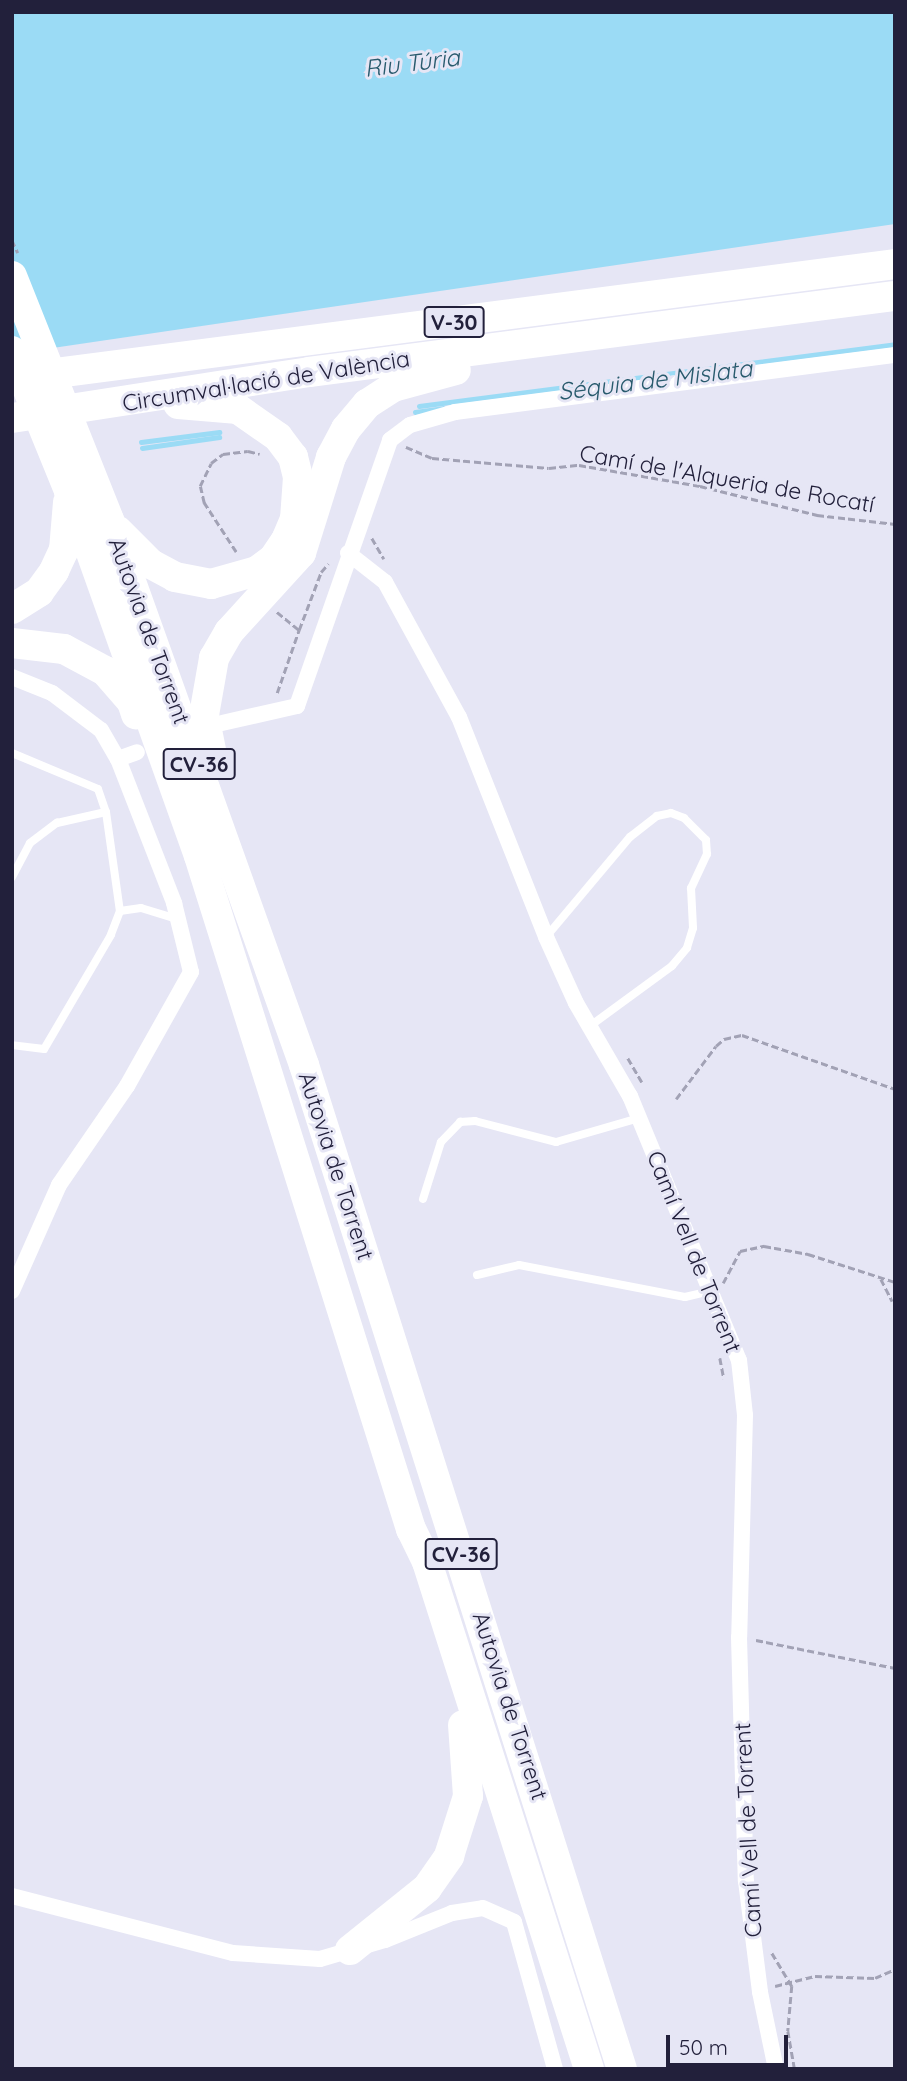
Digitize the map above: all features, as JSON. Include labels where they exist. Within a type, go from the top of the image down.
[{"type":"highway","name":"Circumval·lació de València","points":[[12,379],[895,264]]},
{"type":"highway","name":"Autovia de Torrent","points":[[12,276],[72,475],[199,856],[207,893],[411,1529],[427,1562],[589,2069]]},
{"type":"highway","name":"Circumval·lació de València","points":[[12,418],[146,400],[185,389],[895,296]]},
{"type":"highway","points":[[304,1065],[301,1024],[207,743],[204,715],[214,658],[229,632],[301,552],[331,457],[346,429],[367,404],[393,387],[484,364],[518,345]]},
{"type":"highway","name":"Autovia de Torrent","points":[[12,351],[72,475],[109,520],[304,1065],[622,2069]]},
{"type":"highway","points":[[109,520],[151,564],[175,577],[211,584],[234,581],[274,558],[295,519],[299,498],[293,457],[259,421],[238,409],[146,400]]},
{"type":"highway","points":[[12,609],[39,592],[54,571],[64,550],[72,475]]},
{"type":"highway","points":[[12,643],[64,649],[105,671],[132,702],[187,861],[207,893]]},
{"type":"highway","points":[[349,1950],[427,1888],[449,1856],[468,1796],[464,1728],[414,1568],[411,1529]]},
{"type":"street","points":[[222,723],[297,706],[341,554],[390,440],[410,425],[455,412],[895,355]]},
{"type":"street","name":"Camí Vell de Torrent","points":[[341,554],[385,582],[459,717],[546,937],[639,1118],[734,1343],[742,1379],[739,1637],[746,1881],[760,1992],[776,2069]]},
{"type":"street","points":[[12,677],[52,693],[101,730],[118,759],[178,919],[191,972],[127,1086],[59,1185],[12,1291]]},
{"type":"street","points":[[118,759],[137,752]]},
{"type":"street","points":[[12,1896],[233,1953],[320,1958],[463,1911],[483,1908],[514,1923],[555,2069]]},
{"type":"lane","points":[[12,753],[98,789],[106,812],[120,911],[44,1049],[12,1045]]},
{"type":"lane","points":[[12,877],[30,843],[57,823],[106,812]]},
{"type":"lane","points":[[546,937],[630,837],[657,816],[671,813],[684,818],[706,840],[707,855],[691,888],[692,928],[687,948],[672,966],[590,1026]]},
{"type":"lane","points":[[120,911],[141,908],[178,919]]},
{"type":"lane","points":[[423,1199],[440,1142],[460,1122],[475,1121],[556,1142],[639,1118]]},
{"type":"lane","points":[[477,1275],[519,1265],[685,1297],[712,1291]]},
{"type":"path","name":"Camí de l'Alqueria de Rocatí","points":[[390,440],[432,458],[549,468],[579,465],[700,486],[817,515],[895,524]]},
{"type":"path","points":[[237,553],[200,494],[204,474],[223,454],[237,451],[271,460]]},
{"type":"path","points":[[276,697],[321,572],[341,554]]},
{"type":"path","points":[[272,608],[299,631]]},
{"type":"path","points":[[676,1098],[716,1046],[724,1039],[742,1035],[895,1089]]},
{"type":"path","points":[[712,1291],[724,1282],[740,1251],[754,1246],[808,1254],[895,1282]]},
{"type":"path","points":[[881,1279],[892,1301]]},
{"type":"path","points":[[719,1354],[726,1393]]},
{"type":"path","points":[[756,1627],[757,1654]]},
{"type":"path","points":[[739,1637],[895,1668]]},
{"type":"path","points":[[770,1948],[791,1981],[788,2031],[795,2069]]},
{"type":"path","points":[[760,1992],[815,1976],[875,1978],[895,1969]]},
{"type":"water","name":"Riu Túria","points":[[12,12],[895,12],[895,224],[12,354]]},
{"type":"waterway","points":[[419,406],[895,344]]},
{"type":"waterway","name":"Séquia de Mislata","points":[[415,412],[443,408]]},
{"type":"waterway","points":[[141,442],[219,432]]},
{"type":"waterway","name":"Séquia de Mislata","points":[[142,448],[219,437]]}]
